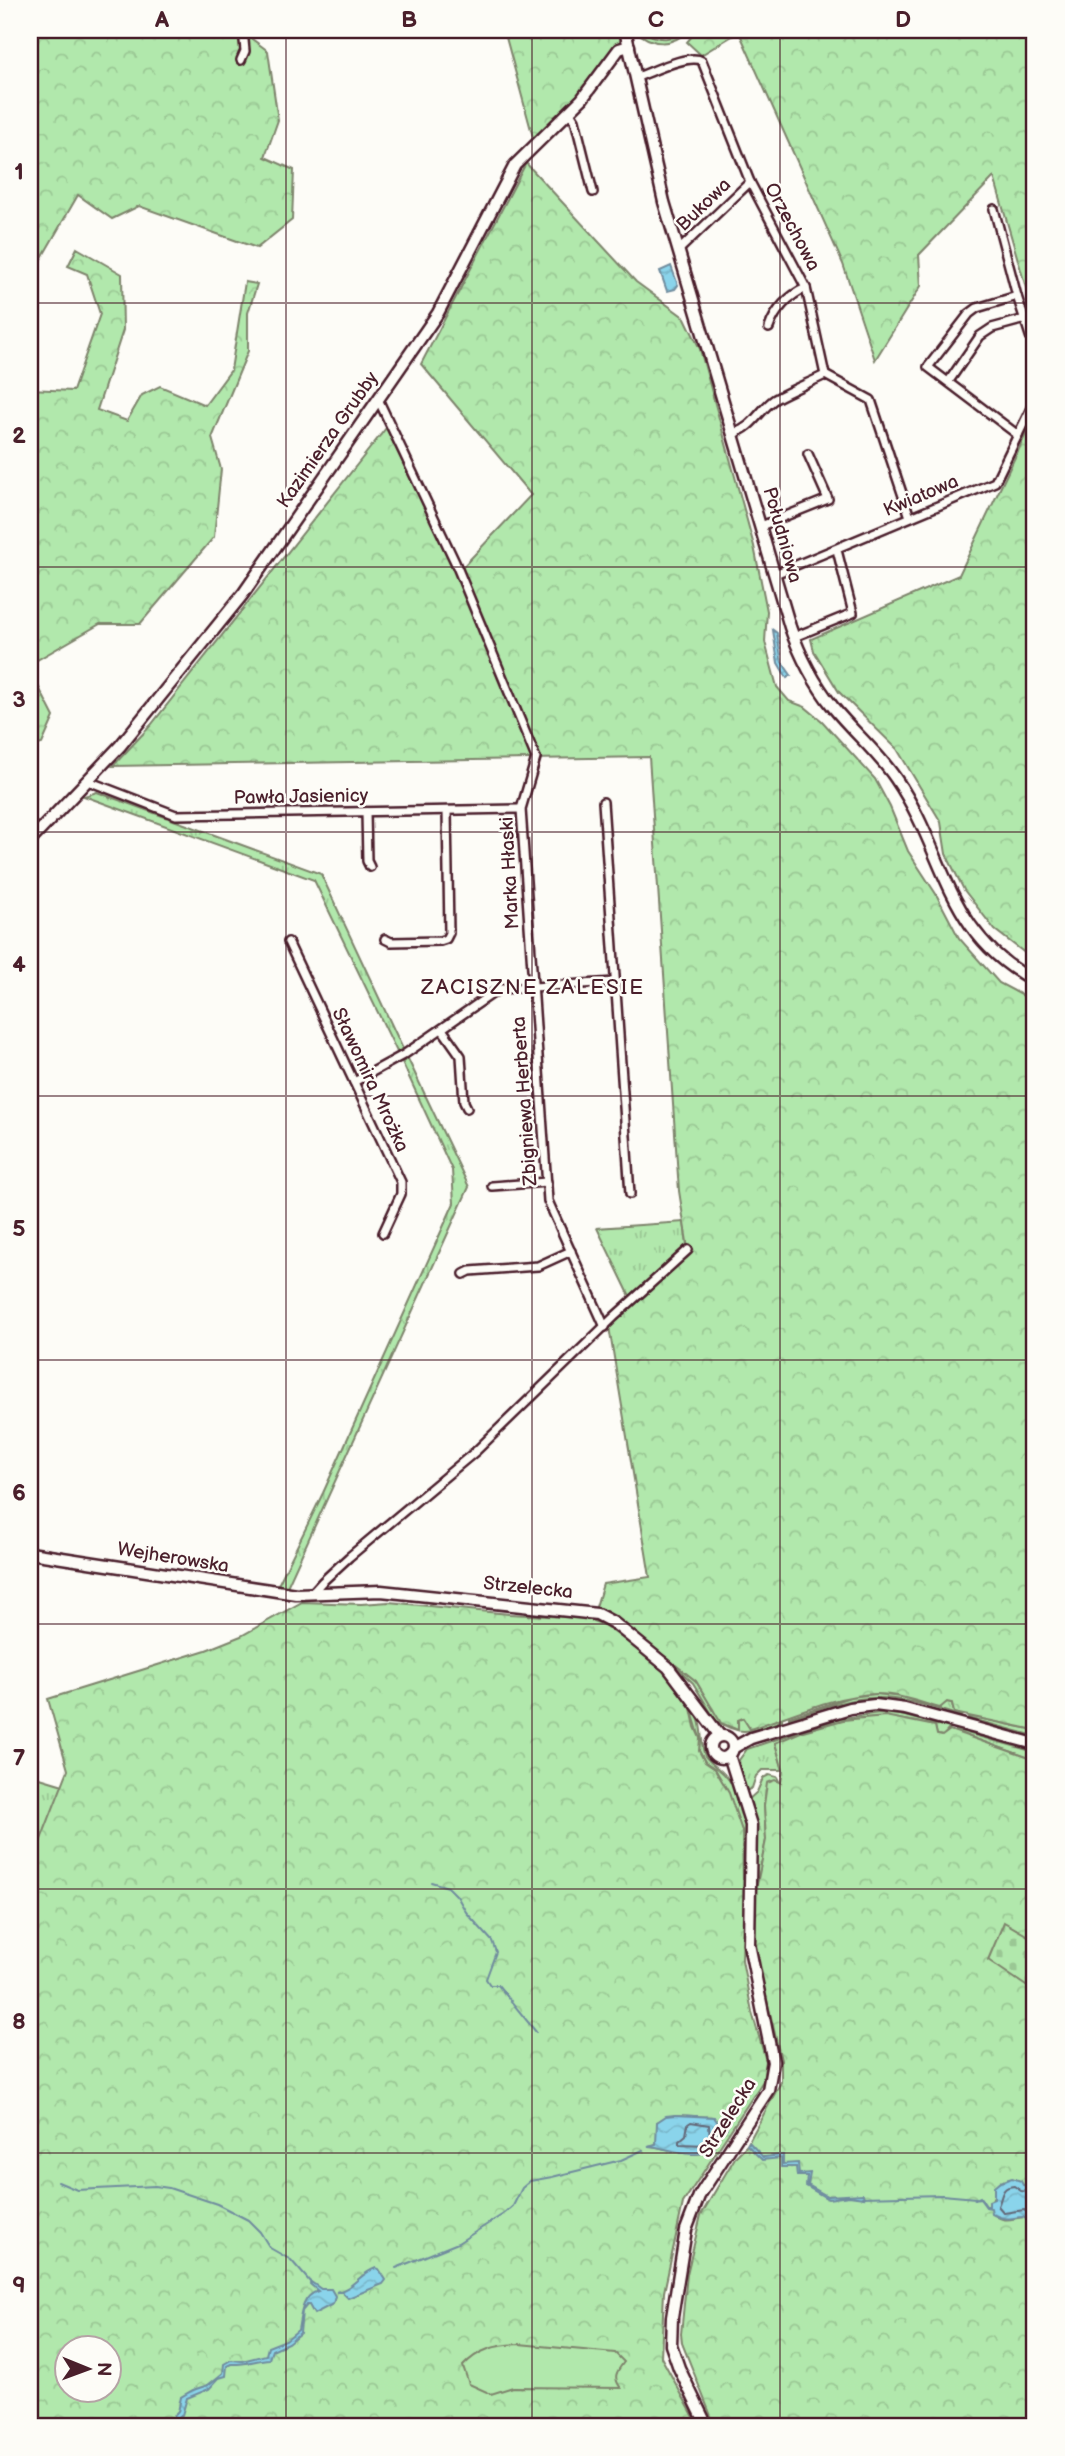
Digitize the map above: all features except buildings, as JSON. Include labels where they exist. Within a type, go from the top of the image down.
[{"type":"street","points":[[242,60],[245,51],[243,30]]},
{"type":"street","name":"Południowa","points":[[625,30],[664,202],[794,637],[808,669],[825,696],[888,767],[907,795],[962,914],[978,935],[1005,961],[1035,981]]},
{"type":"street","name":"Kazimierza Grubby","points":[[30,841],[120,746],[243,594],[438,313],[511,169],[570,112],[593,86],[619,49],[629,46]]},
{"type":"street","name":"Orzechowa","points":[[636,77],[686,59],[697,58],[702,61],[750,182],[806,288],[825,375]]},
{"type":"street","points":[[570,112],[575,120],[593,192]]},
{"type":"street","name":"Bukowa","points":[[679,250],[750,182]]},
{"type":"street","points":[[994,209],[1035,351]]},
{"type":"street","points":[[769,328],[778,309],[806,288]]},
{"type":"street","points":[[1017,296],[977,308],[969,314],[928,367],[1018,435]]},
{"type":"street","points":[[949,381],[980,336],[992,328],[1025,319]]},
{"type":"street","points":[[734,433],[746,430],[775,399],[825,375],[871,400],[910,517]]},
{"type":"street","name":"Marka Hłaski","points":[[378,399],[456,562],[536,758],[521,809],[533,987]]},
{"type":"street","name":"Kwiatowa","points":[[775,574],[838,550],[995,482],[1035,400]]},
{"type":"street","points":[[761,526],[828,499],[808,454]]},
{"type":"street","points":[[794,637],[853,613],[838,550]]},
{"type":"street","name":"Pawła Jasienicy","points":[[88,781],[176,815],[521,809]]},
{"type":"street","points":[[603,802],[630,1194]]},
{"type":"street","points":[[385,939],[391,942],[440,941],[446,939],[449,933],[447,811]]},
{"type":"street","points":[[366,812],[367,861],[370,867]]},
{"type":"street","name":"Sławomira Mrożka","points":[[288,942],[401,1182],[401,1194],[383,1233]]},
{"type":"street","points":[[354,1082],[405,1054],[499,989],[615,982]]},
{"type":"street","name":"Zbigniewa Herberta","points":[[533,987],[548,1201],[605,1327]]},
{"type":"street","points":[[442,1029],[461,1056],[464,1102],[467,1108]]},
{"type":"street","points":[[492,1186],[547,1182]]},
{"type":"street","points":[[312,1594],[322,1581],[349,1557],[476,1451],[688,1250]]},
{"type":"street","points":[[464,1274],[470,1271],[538,1266],[571,1251]]},
{"type":"street","name":"Wejherowska","points":[[30,1553],[257,1589],[312,1594]]},
{"type":"street","name":"Strzelecka","points":[[312,1594],[394,1592],[597,1614],[614,1623],[663,1662],[681,1681],[716,1738],[712,1752],[729,1750],[734,1776],[748,1809],[751,1825],[749,1944],[771,2048],[773,2073],[768,2090],[699,2196],[686,2230],[672,2317],[671,2345],[707,2426]]},
{"type":"street","points":[[716,1738],[729,1750],[751,1738],[850,1708],[875,1705],[905,1709],[1035,1744]]},
{"type":"green space","points":[[30,30],[147,30],[158,35],[161,30],[240,30],[268,51],[278,120],[265,157],[294,170],[292,220],[257,248],[139,206],[112,219],[78,195],[33,273],[30,289]]},
{"type":"green space","points":[[504,30],[620,30],[622,38],[566,112],[534,141]]},
{"type":"green space","points":[[635,30],[662,38],[688,30],[669,42],[655,42]]},
{"type":"green space","points":[[697,30],[1035,30],[1035,319],[994,177],[919,255],[921,286],[875,360],[843,264],[739,32],[701,55],[687,42]]},
{"type":"green space","points":[[526,163],[636,282],[685,318],[700,349],[754,546],[767,611],[765,642],[777,687],[789,701],[805,707],[822,721],[875,779],[908,851],[936,894],[959,938],[999,983],[1035,1002],[1035,1730],[954,1713],[952,1703],[947,1702],[940,1708],[900,1697],[876,1694],[829,1702],[750,1729],[743,1718],[738,1720],[738,1730],[721,1723],[696,1681],[608,1612],[596,1607],[603,1584],[650,1577],[609,1327],[689,1255],[679,1191],[649,757],[113,766],[151,725],[386,428],[457,573],[531,495],[421,364]]},
{"type":"green space","points":[[77,248],[122,274],[123,330],[97,410],[127,421],[142,395],[160,386],[205,405],[231,370],[245,282],[257,284],[248,313],[248,351],[212,438],[221,469],[214,537],[140,624],[100,624],[30,664],[30,389],[73,391],[100,314],[87,274],[68,266]]},
{"type":"green space","points":[[1035,415],[1035,961],[995,930],[964,890],[946,854],[941,822],[897,749],[839,692],[814,651],[811,639],[959,575]]},
{"type":"green space","points":[[30,670],[54,717],[42,744],[30,747]]},
{"type":"green space","points":[[97,792],[321,874],[403,1049],[397,1052],[314,880],[84,796]]},
{"type":"green space","points":[[408,1059],[469,1187],[286,1589],[273,1587],[279,1583],[323,1493],[454,1203],[452,1170],[402,1062]]},
{"type":"green space","points":[[684,1222],[687,1245],[630,1296],[597,1228]]},
{"type":"green space","points":[[302,1602],[389,1602],[509,1614],[585,1618],[604,1625],[661,1666],[673,1679],[691,1708],[700,1738],[699,1751],[705,1762],[715,1769],[729,1793],[742,1831],[745,1879],[742,1960],[752,2012],[766,2061],[763,2081],[683,2203],[664,2292],[661,2357],[699,2426],[30,2426],[30,1868],[68,1770],[48,1699],[206,1650],[241,1636]],"holes":[[[675,2115],[712,2117],[716,2124],[717,2140],[714,2148],[707,2152],[690,2154],[649,2146],[657,2144],[657,2122]]]},
{"type":"green space","points":[[663,1652],[696,1681],[722,1723],[738,1729],[738,1720],[743,1718],[750,1728],[782,1718],[782,1721],[741,1731],[716,1721],[693,1683]]},
{"type":"green space","points":[[876,1694],[902,1697],[940,1708],[946,1702],[952,1703],[954,1713],[962,1715],[961,1716],[908,1701],[875,1698],[842,1702],[789,1718],[850,1697]]},
{"type":"green space","points":[[873,1700],[906,1703],[961,1718],[906,1705],[789,1720],[846,1703]]},
{"type":"green space","points":[[691,1708],[700,1724],[705,1756],[733,1785],[743,1810],[746,1824],[747,1879],[743,1879],[742,1831],[715,1769],[705,1762],[699,1751],[700,1738]]},
{"type":"green space","points":[[879,1713],[901,1715],[950,1728],[943,1736],[937,1735],[935,1726],[885,1718],[854,1719],[822,1725],[775,1743],[783,1770],[762,1770],[756,1776],[752,1788],[746,1791],[743,1789],[739,1760],[747,1749],[837,1719]]},
{"type":"green space","points":[[885,1716],[935,1726],[937,1735],[942,1736],[950,1730],[1035,1760],[1035,2186],[1023,2185],[1015,2179],[1003,2181],[992,2200],[995,2215],[998,2217],[1024,2217],[1035,2225],[1035,2426],[715,2426],[682,2343],[681,2334],[687,2274],[701,2215],[736,2156],[747,2145],[781,2082],[781,2060],[752,1936],[753,1904],[766,1840],[764,1805],[767,1783],[775,1780],[781,1783],[783,1770],[775,1743],[803,1731],[843,1720]]},
{"type":"green space","points":[[969,1716],[1035,1730],[1035,1736],[968,1718]]},
{"type":"green space","points":[[956,1732],[1035,1752],[1035,1760]]},
{"type":"green space","points":[[30,1775],[63,1785],[30,1868]]},
{"type":"green space","points":[[769,1775],[777,1777],[780,1783],[777,1783],[764,1805],[766,1840],[753,1904],[754,1818],[748,1800],[757,1792],[763,1778]]},
{"type":"green space","points":[[1004,1922],[1035,1940],[1035,1992],[988,1960]]},
{"type":"green space","points":[[519,2344],[615,2353],[624,2362],[616,2374],[621,2388],[513,2387],[491,2394],[469,2384],[463,2366],[469,2360],[488,2349]]},
{"type":"water","points":[[671,266],[678,285],[667,291],[660,271]]},
{"type":"water","points":[[773,630],[777,633],[782,662],[791,675],[787,678],[778,663]]},
{"type":"water","points":[[666,2116],[714,2117],[718,2123],[714,2148],[707,2152],[690,2154],[648,2146],[656,2144],[657,2122]]},
{"type":"water","points":[[749,2142],[763,2157],[783,2155],[783,2164],[798,2163],[799,2174],[810,2173],[808,2185],[827,2196],[863,2194],[864,2198],[849,2196],[828,2199],[806,2186],[807,2176],[797,2176],[796,2167],[781,2167],[781,2158],[762,2160],[747,2145]]},
{"type":"water","points":[[1012,2178],[1021,2181],[1023,2185],[1035,2186],[1035,2225],[1023,2217],[1007,2218],[992,2214],[991,2208],[986,2207],[980,2199],[974,2200],[980,2197],[986,2206],[989,2206],[989,2201],[994,2199],[994,2187]]},
{"type":"water","points":[[376,2268],[386,2280],[383,2284],[348,2298],[342,2292],[336,2292],[347,2288]]},
{"type":"water","points":[[311,2282],[321,2289],[331,2289],[335,2296],[333,2304],[314,2314],[307,2305],[302,2311],[300,2333],[288,2343],[272,2350],[269,2359],[227,2366],[226,2376],[219,2378],[209,2389],[187,2398],[182,2415],[170,2426],[165,2426],[178,2412],[181,2397],[208,2385],[223,2373],[224,2364],[231,2360],[242,2361],[266,2355],[268,2347],[286,2340],[298,2330],[301,2312],[305,2301],[318,2291]]},
{"type":"waterway","points":[[431,1882],[448,1887],[492,1941],[496,1952],[486,1979],[490,1985],[498,1985],[536,2032]]},
{"type":"waterway","points":[[723,2124],[727,2128]]},
{"type":"waterway","points":[[396,2268],[458,2243],[505,2213],[530,2181],[621,2160],[643,2150]]},
{"type":"waterway","points":[[58,2182],[77,2190],[155,2186],[217,2204],[248,2220],[270,2248],[291,2260],[311,2283]]},
{"type":"waterway","points":[[862,2197],[942,2195],[976,2198]]},
{"type":"district","name":"ZACISZNE ZALESIE","points":[[533,987]]}]
